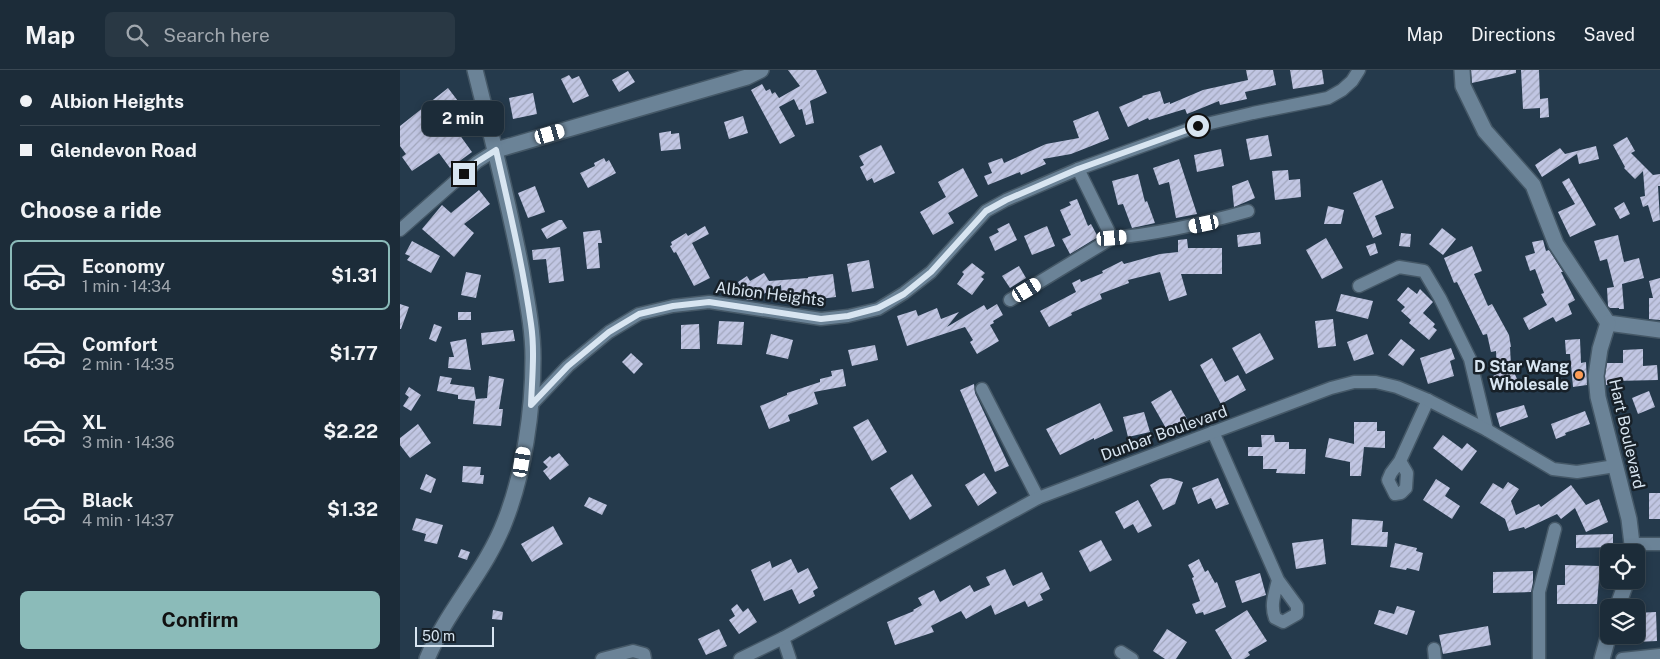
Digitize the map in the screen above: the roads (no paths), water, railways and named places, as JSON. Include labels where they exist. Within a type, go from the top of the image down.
[{"type":"street","points":[[427,659],[449,616],[485,563],[505,522],[518,482],[531,405],[534,358],[531,325],[516,240],[496,150],[475,70]]},
{"type":"street","points":[[400,230],[477,162],[496,150],[747,76],[761,70]]},
{"type":"street","name":"Albion Heights","points":[[531,405],[568,366],[609,332],[639,314],[673,306],[709,302],[821,319],[848,316],[878,308],[904,294],[931,272],[986,211],[1006,200],[1078,169],[1198,126],[1328,98],[1342,90],[1352,81],[1359,70]]},
{"type":"street","points":[[1462,70],[1463,86],[1485,131],[1533,184],[1556,244],[1608,323],[1660,330]]},
{"type":"street","points":[[1078,169],[1112,238]]},
{"type":"street","points":[[1010,300],[1112,238],[1147,235],[1204,224],[1248,211]]},
{"type":"street","points":[[1359,286],[1399,267],[1424,271],[1440,298],[1470,359],[1487,430]]},
{"type":"street","name":"Hart Boulevard","points":[[1608,323],[1600,349],[1596,376],[1598,397],[1629,519],[1631,544]]},
{"type":"street","name":"Dunbar Boulevard","points":[[740,659],[783,638],[1038,498],[1332,388],[1354,382],[1376,382],[1390,385],[1428,400],[1487,430],[1553,469],[1577,472],[1615,466]]},
{"type":"street","points":[[982,389],[1038,498]]},
{"type":"street","points":[[1400,461],[1428,400]]},
{"type":"street","points":[[1213,432],[1278,580]]},
{"type":"street","points":[[1539,659],[1538,592],[1555,529]]},
{"type":"street","points":[[1645,546],[1660,544]]},
{"type":"street","points":[[783,638],[790,659]]},
{"type":"street","points":[[1602,659],[1606,644]]},
{"type":"street","points":[[602,659],[633,651],[644,654],[645,659]]},
{"type":"street","points":[[1622,659],[1660,655]]},
{"type":"place","name":"D Star Wang Wholesale","points":[[1579,375]]}]
